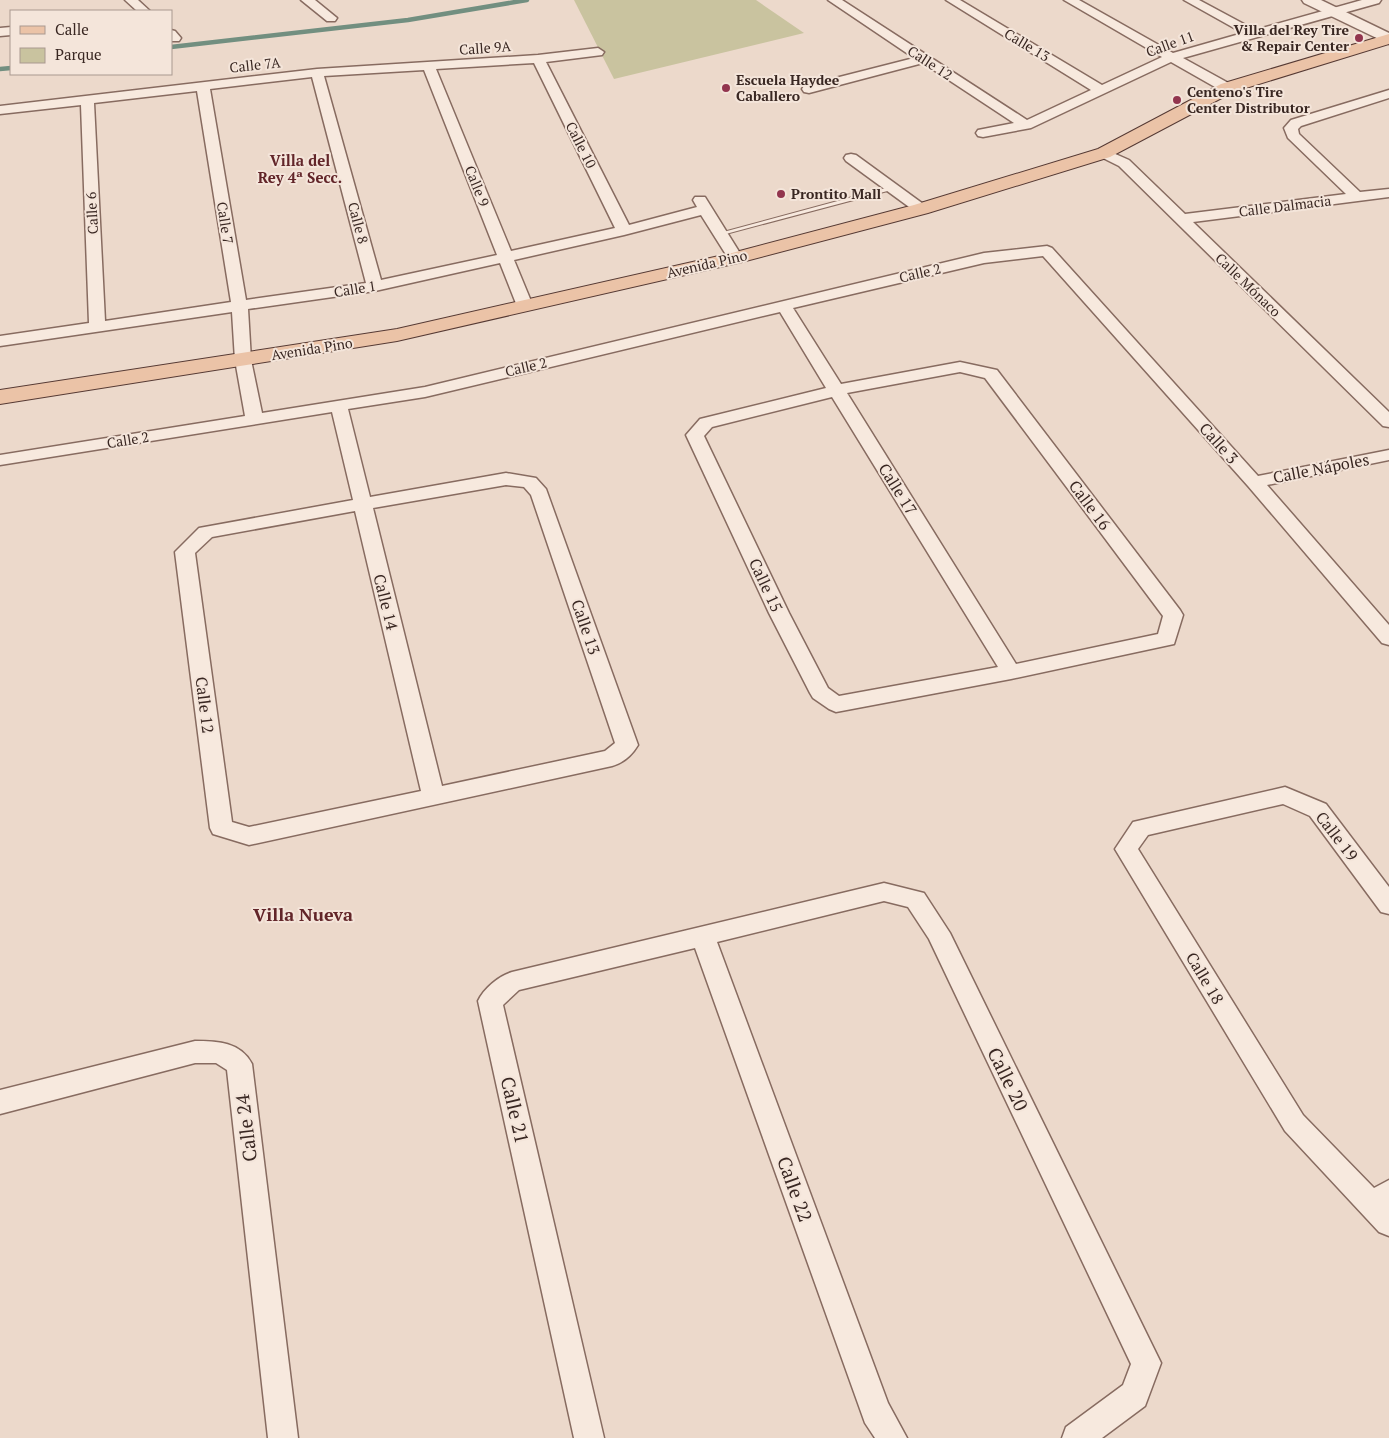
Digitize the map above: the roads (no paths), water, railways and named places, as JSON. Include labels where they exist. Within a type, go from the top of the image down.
[{"type":"main road","name":"Avenida Pino","points":[[0,397],[397,335],[735,258],[921,209],[1104,153],[1227,88],[1389,39]]},
{"type":"street","points":[[131,0],[143,10]]},
{"type":"street","points":[[307,0],[331,18]]},
{"type":"street","name":"Calle 12","points":[[834,0],[1026,125]]},
{"type":"street","name":"Calle 13","points":[[952,0],[1101,90]]},
{"type":"street","points":[[1070,0],[1227,88]]},
{"type":"street","points":[[1190,0],[1252,33]]},
{"type":"street","points":[[1310,0],[1389,39]]},
{"type":"street","name":"Calle 11","points":[[983,133],[1026,125],[1172,56],[1375,0]]},
{"type":"street","name":"Calle 9A","points":[[374,70],[538,60],[598,52]]},
{"type":"street","points":[[809,89],[924,59]]},
{"type":"street","name":"Calle 10","points":[[538,60],[624,231]]},
{"type":"street","name":"Calle 9","points":[[429,67],[525,306]]},
{"type":"street","name":"Calle 7A","points":[[0,110],[203,85],[317,73],[374,70]]},
{"type":"street","name":"Calle 8","points":[[317,73],[375,286]]},
{"type":"street","name":"Calle 7","points":[[203,85],[238,306],[243,360],[254,419]]},
{"type":"street","points":[[1357,197],[1293,135],[1291,128],[1296,123],[1389,94]]},
{"type":"street","name":"Calle 6","points":[[87,99],[97,326]]},
{"type":"street","name":"Calle Mónaco","points":[[1104,153],[1124,163],[1389,422]]},
{"type":"street","points":[[851,158],[921,209]]},
{"type":"street","name":"Calle Dalmacia","points":[[1180,219],[1389,193]]},
{"type":"street","name":"Calle 1","points":[[0,341],[375,286],[624,231],[702,205],[720,234]]},
{"type":"street","points":[[720,234],[735,258]]},
{"type":"street","name":"Calle 2","points":[[0,460],[424,392],[984,258],[1047,251]]},
{"type":"street","name":"Calle 3","points":[[1047,251],[1254,482],[1389,638]]},
{"type":"street","name":"Calle 17","points":[[784,306],[1011,672]]},
{"type":"street","name":"Calle 16","points":[[837,390],[960,367],[992,374],[1173,615],[1167,639],[1011,672]]},
{"type":"street","name":"Calle 15","points":[[837,390],[706,423],[695,435],[779,613],[820,693],[836,704],[1011,672]]},
{"type":"street","name":"Calle 14","points":[[339,407],[434,796]]},
{"type":"street","name":"Calle Nápoles","points":[[1254,482],[1389,455]]},
{"type":"street","name":"Calle 13","points":[[362,505],[506,479],[530,482],[540,493],[627,745],[612,758],[434,796]]},
{"type":"street","name":"Calle 12","points":[[362,505],[206,532],[185,552],[221,828],[249,836],[434,796]]},
{"type":"street","name":"Calle 19","points":[[1268,799],[1285,795],[1318,810],[1389,905]]},
{"type":"street","name":"Calle 18","points":[[1268,799],[1141,828],[1126,849],[1294,1123],[1383,1208]]},
{"type":"street","name":"Calle 20","points":[[703,936],[884,892],[916,900],[938,933],[1146,1363],[1134,1395],[1077,1438]]},
{"type":"street","name":"Calle 21","points":[[589,1438],[490,1001],[512,982],[703,936]]},
{"type":"street","name":"Calle 22","points":[[703,936],[876,1412],[892,1438]]},
{"type":"street","name":"Calle 24","points":[[0,1102],[195,1052],[220,1052],[239,1064],[283,1438]]},
{"type":"lane","points":[[720,234],[892,188]]},
{"type":"waterway","points":[[172,47],[408,20],[527,0]]},
{"type":"waterway","points":[[0,69],[10,68]]},
{"type":"place","name":"Villa del Rey Tire & Repair Center","points":[[1359,38]]},
{"type":"place","name":"Escuela Haydee Caballero","points":[[726,88]]},
{"type":"place","name":"Centeno's Tire Center Distributor","points":[[1177,100]]},
{"type":"place","name":"Prontito Mall","points":[[781,194]]},
{"type":"district","name":"Villa del Rey 4ª Secc.","points":[[300,170]]},
{"type":"district","name":"Villa Nueva","points":[[303,915]]}]
